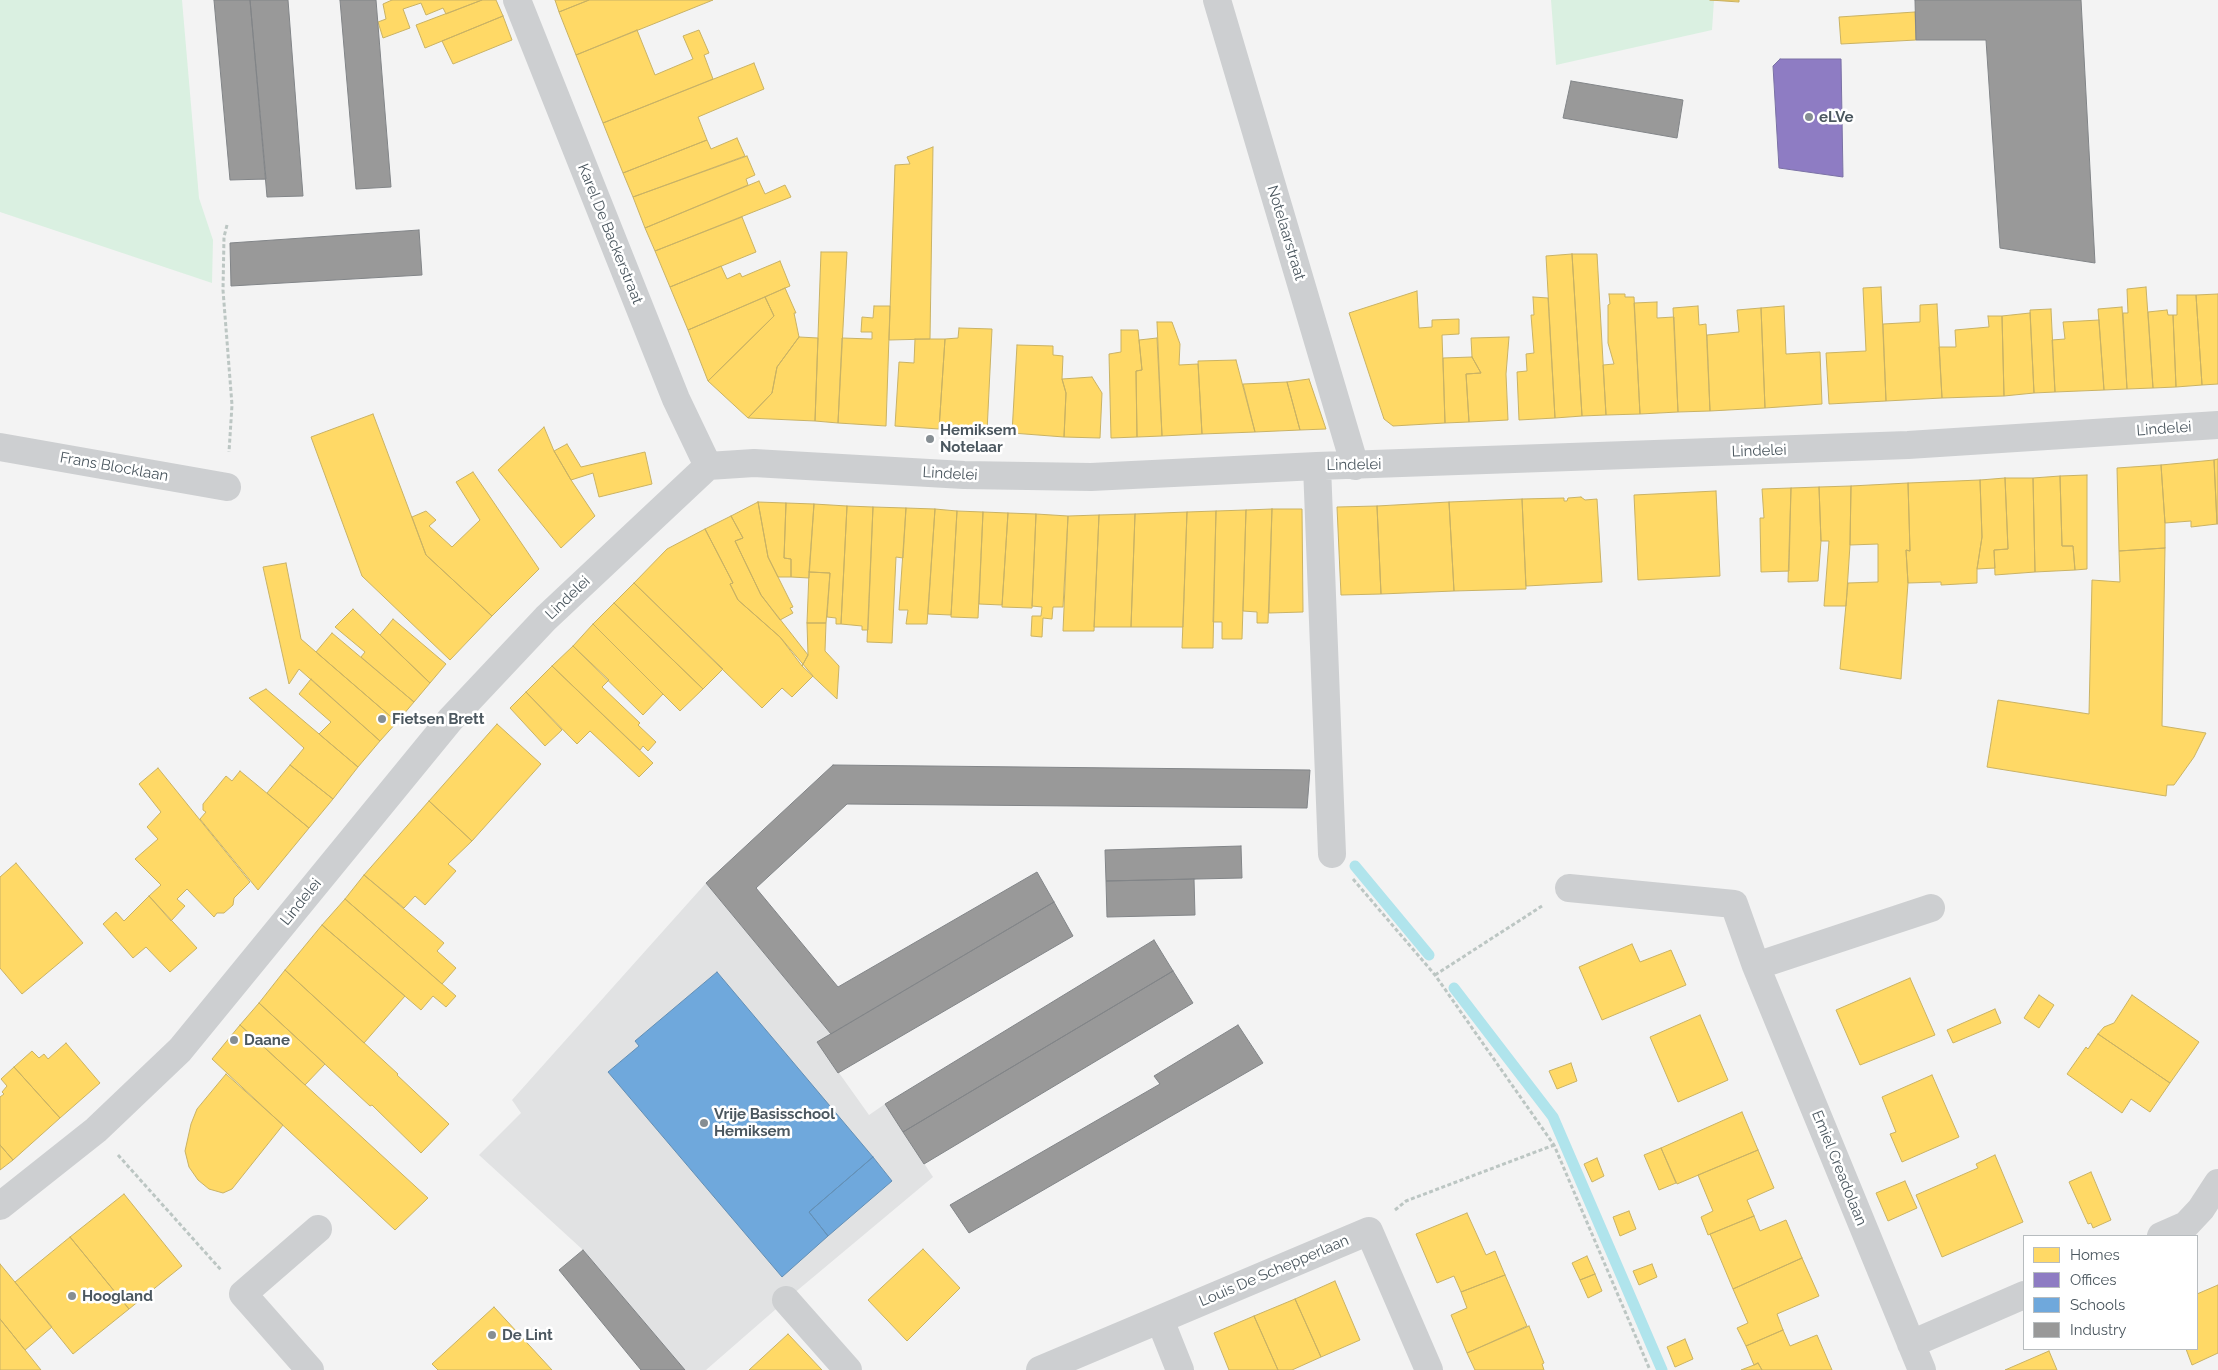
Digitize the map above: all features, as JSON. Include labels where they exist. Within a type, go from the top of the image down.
[{"type":"street","name":"Karel De Backerstraat","points":[[517,0],[676,399],[708,466]]},
{"type":"street","name":"Notelaarstraat","points":[[1217,0],[1355,466]]},
{"type":"street","name":"Lindelei","points":[[0,1206],[96,1130],[180,1050],[450,720],[546,618],[708,466],[754,463],[964,475],[1091,477],[1317,466],[1908,445],[2218,425]]},
{"type":"street","name":"Frans Blocklaan","points":[[0,447],[227,487]]},
{"type":"street","points":[[1317,466],[1332,854]]},
{"type":"street","name":"Emiel Creadolaan","points":[[1569,888],[1734,904],[1756,966],[1922,1370]]},
{"type":"street","points":[[1756,966],[1931,908]]},
{"type":"street","points":[[2162,1235],[2186,1225],[2201,1209],[2218,1183]]},
{"type":"street","points":[[310,1370],[243,1294],[318,1228]]},
{"type":"street","points":[[1369,1231],[1429,1370]]},
{"type":"street","name":"Louis De Schepperlaan","points":[[1040,1370],[1369,1231]]},
{"type":"street","points":[[1911,1344],[2023,1295]]},
{"type":"street","points":[[786,1300],[848,1370]]},
{"type":"street","points":[[1160,1320],[1180,1370]]},
{"type":"path","points":[[227,225],[224,237],[222,290],[232,405],[227,487]]},
{"type":"path","points":[[1332,854],[1436,975],[1554,1145],[1650,1370]]},
{"type":"path","points":[[1436,975],[1569,888]]},
{"type":"path","points":[[96,1130],[243,1294]]},
{"type":"path","points":[[1369,1231],[1406,1202],[1554,1145]]},
{"type":"shaded area","name":"Vrije Basisschool Hemiksem","points":[[706,883],[831,1034],[817,1042],[869,1115],[885,1104],[933,1177],[706,1370],[685,1370],[583,1250],[479,1155],[521,1113],[512,1100]]},
{"type":"green space","points":[[0,0],[182,0],[199,198],[213,240],[212,283],[0,212]]},
{"type":"green space","points":[[1551,0],[1714,0],[1712,30],[1556,65]]},
{"type":"building: Homes","points":[[392,0],[482,0],[446,14],[443,8],[426,15],[421,3],[403,9],[410,28],[383,38],[378,22],[386,19],[383,4]]},
{"type":"building: Homes","points":[[482,0],[496,0],[503,16],[425,48],[416,25]]},
{"type":"building: Homes","points":[[555,0],[589,0],[559,12]]},
{"type":"building: Homes","points":[[589,0],[713,0],[576,55],[559,12]]},
{"type":"building: Homes","points":[[1710,0],[1739,0],[1739,2]]},
{"type":"building: Homes","points":[[1915,12],[1916,40],[1841,44],[1839,17]]},
{"type":"building: Homes","points":[[503,16],[512,40],[453,64],[442,41]]},
{"type":"building: Homes","points":[[637,30],[655,75],[693,59],[683,36],[699,30],[709,53],[704,55],[713,79],[603,123],[576,55]]},
{"type":"building: Homes","points":[[754,63],[764,89],[698,117],[707,140],[623,173],[603,123]]},
{"type":"building: Homes","points":[[737,138],[745,156],[633,197],[623,173],[707,140],[711,149]]},
{"type":"building: Homes","points":[[933,147],[930,339],[889,340],[895,165],[910,164],[907,157]]},
{"type":"building: Homes","points":[[747,156],[755,175],[746,179],[748,185],[645,228],[633,197]]},
{"type":"building: Homes","points":[[759,181],[765,194],[785,185],[791,197],[655,251],[645,228]]},
{"type":"building: Homes","points":[[742,217],[756,252],[670,287],[655,251]]},
{"type":"building: Homes","points":[[821,252],[847,252],[838,423],[815,421]]},
{"type":"building: Homes","points":[[1572,254],[1597,254],[1606,415],[1582,416]]},
{"type":"building: Homes","points":[[1572,254],[1582,416],[1555,418],[1546,256]]},
{"type":"building: Homes","points":[[780,261],[790,286],[688,330],[670,287],[721,266],[727,279],[740,273],[742,277]]},
{"type":"building: Homes","points":[[1881,287],[1886,401],[1829,404],[1826,353],[1866,351],[1863,288]]},
{"type":"building: Homes","points":[[2146,287],[2153,388],[2127,389],[2123,313],[2128,313],[2127,289]]},
{"type":"building: Homes","points":[[785,288],[796,313],[794,313],[799,337],[777,367],[772,393],[748,418],[708,381],[774,316],[765,297]]},
{"type":"building: Homes","points":[[1417,291],[1419,328],[1432,327],[1432,320],[1459,319],[1459,334],[1442,335],[1445,423],[1393,426],[1384,419],[1349,313]]},
{"type":"building: Homes","points":[[1609,294],[1625,294],[1625,297],[1634,297],[1640,414],[1606,415],[1603,365],[1614,364],[1608,343]]},
{"type":"building: Homes","points":[[2218,294],[2218,384],[2202,385],[2196,295]]},
{"type":"building: Homes","points":[[2177,295],[2196,295],[2202,385],[2176,387],[2173,315],[2177,315]]},
{"type":"building: Homes","points":[[765,297],[774,316],[708,381],[688,330]]},
{"type":"building: Homes","points":[[1533,297],[1548,298],[1555,418],[1519,420],[1517,372],[1527,371],[1526,354],[1534,353],[1531,315],[1534,315]]},
{"type":"building: Homes","points":[[1657,302],[1657,318],[1674,317],[1678,412],[1640,414],[1634,303]]},
{"type":"building: Homes","points":[[1937,304],[1942,398],[1886,401],[1883,324],[1920,322],[1920,305]]},
{"type":"building: Homes","points":[[874,306],[890,306],[886,426],[838,423],[842,338],[872,339],[872,332],[861,332],[862,317],[873,318]]},
{"type":"building: Homes","points":[[1698,306],[1699,325],[1706,324],[1710,411],[1678,412],[1673,308]]},
{"type":"building: Homes","points":[[1784,306],[1786,354],[1820,352],[1822,404],[1765,408],[1761,308]]},
{"type":"building: Homes","points":[[2122,307],[2127,389],[2104,390],[2098,309]]},
{"type":"building: Homes","points":[[1761,308],[1765,408],[1710,411],[1707,335],[1739,332],[1737,310]]},
{"type":"building: Homes","points":[[2051,309],[2055,392],[2034,393],[2030,310]]},
{"type":"building: Homes","points":[[2167,310],[2168,315],[2173,315],[2176,387],[2153,388],[2148,312]]},
{"type":"building: Homes","points":[[2030,313],[2034,393],[2004,396],[2002,316]]},
{"type":"building: Homes","points":[[1988,316],[2002,316],[2004,396],[1942,398],[1939,347],[1956,347],[1955,330],[1989,327]]},
{"type":"building: Homes","points":[[2099,320],[2104,390],[2055,392],[2052,340],[2065,339],[2063,322]]},
{"type":"building: Homes","points":[[1157,322],[1172,322],[1180,344],[1179,365],[1198,364],[1202,434],[1162,436]]},
{"type":"building: Homes","points":[[959,328],[992,329],[987,432],[939,429],[945,339],[958,338]]},
{"type":"building: Homes","points":[[1121,330],[1138,330],[1142,370],[1136,371],[1137,437],[1111,438],[1109,354],[1121,352]]},
{"type":"building: Homes","points":[[799,337],[818,338],[815,421],[748,418],[772,393],[777,367]]},
{"type":"building: Homes","points":[[1509,337],[1506,374],[1508,420],[1469,422],[1466,374],[1481,373],[1472,357],[1471,338]]},
{"type":"building: Homes","points":[[1157,338],[1162,436],[1137,437],[1136,371],[1142,370],[1139,340]]},
{"type":"building: Homes","points":[[915,339],[945,339],[939,429],[895,426],[899,362],[914,363]]},
{"type":"building: Homes","points":[[1017,345],[1053,346],[1053,355],[1063,356],[1062,379],[1066,393],[1064,437],[1012,433]]},
{"type":"building: Homes","points":[[1472,357],[1481,373],[1466,374],[1469,422],[1445,423],[1443,358]]},
{"type":"building: Homes","points":[[1236,360],[1255,432],[1202,434],[1198,361]]},
{"type":"building: Homes","points":[[1092,377],[1102,393],[1100,438],[1064,437],[1066,393],[1062,379]]},
{"type":"building: Homes","points":[[1309,379],[1326,429],[1300,430],[1287,382]]},
{"type":"building: Homes","points":[[1287,382],[1300,430],[1255,432],[1243,384]]},
{"type":"building: Homes","points":[[373,414],[426,555],[492,616],[450,660],[362,576],[311,437]]},
{"type":"building: Homes","points":[[544,427],[554,451],[595,516],[561,548],[498,470]]},
{"type":"building: Homes","points":[[567,444],[581,467],[645,452],[652,484],[599,497],[593,473],[571,480],[554,451]]},
{"type":"building: Homes","points":[[2218,459],[2218,524],[2217,524],[2214,460]]},
{"type":"building: Homes","points":[[2214,460],[2217,524],[2191,527],[2191,521],[2165,523],[2161,465]]},
{"type":"building: Homes","points":[[2161,465],[2165,548],[2119,551],[2117,468]]},
{"type":"building: Homes","points":[[473,472],[539,569],[492,616],[426,555],[412,517],[426,511],[436,520],[429,526],[452,547],[480,520],[456,482]]},
{"type":"building: Homes","points":[[2087,475],[2087,569],[2075,570],[2073,546],[2062,546],[2060,476]]},
{"type":"building: Homes","points":[[2060,476],[2062,546],[2073,546],[2075,570],[2035,572],[2033,478]]},
{"type":"building: Homes","points":[[2005,478],[2008,549],[1994,550],[1995,568],[1977,569],[1982,537],[1980,480]]},
{"type":"building: Homes","points":[[2005,478],[2033,478],[2035,572],[1995,575],[1994,550],[2008,549]]},
{"type":"building: Homes","points":[[1980,480],[1982,537],[1977,569],[1977,583],[1941,585],[1941,582],[1908,583],[1906,550],[1910,551],[1908,483]]},
{"type":"building: Homes","points":[[1908,483],[1910,551],[1906,550],[1908,583],[1901,679],[1840,669],[1848,583],[1878,582],[1878,544],[1850,545],[1851,486]]},
{"type":"building: Homes","points":[[1851,486],[1846,606],[1824,606],[1829,541],[1821,541],[1819,487]]},
{"type":"building: Homes","points":[[1819,487],[1821,541],[1818,581],[1788,582],[1791,488]]},
{"type":"building: Homes","points":[[1791,488],[1789,571],[1761,572],[1760,518],[1764,518],[1762,489]]},
{"type":"building: Homes","points":[[1716,491],[1720,576],[1638,580],[1634,495]]},
{"type":"building: Homes","points":[[1581,497],[1585,500],[1597,499],[1602,582],[1526,586],[1522,499],[1564,498],[1564,501],[1567,501],[1568,498]]},
{"type":"building: Homes","points":[[1522,499],[1526,589],[1454,591],[1449,502]]},
{"type":"building: Homes","points":[[758,502],[768,557],[793,607],[790,608],[793,613],[780,620],[761,595],[735,541],[743,538],[731,516]]},
{"type":"building: Homes","points":[[758,502],[786,503],[784,558],[791,559],[791,577],[778,577],[768,557]]},
{"type":"building: Homes","points":[[1449,502],[1454,591],[1381,594],[1377,506]]},
{"type":"building: Homes","points":[[786,503],[814,504],[809,578],[791,577],[791,559],[784,558]]},
{"type":"building: Homes","points":[[814,504],[847,506],[841,624],[836,624],[836,618],[827,617],[830,573],[809,572]]},
{"type":"building: Homes","points":[[847,506],[873,507],[868,630],[862,630],[862,626],[841,624]]},
{"type":"building: Homes","points":[[1377,506],[1381,594],[1341,595],[1337,507]]},
{"type":"building: Homes","points":[[873,507],[906,508],[903,558],[896,557],[892,643],[867,642]]},
{"type":"building: Homes","points":[[906,508],[935,509],[927,624],[906,624],[908,610],[899,610]]},
{"type":"building: Homes","points":[[935,509],[957,511],[951,615],[928,614]]},
{"type":"building: Homes","points":[[1272,509],[1302,509],[1303,612],[1269,613]]},
{"type":"building: Homes","points":[[1272,509],[1268,623],[1257,623],[1257,612],[1243,611],[1246,510]]},
{"type":"building: Homes","points":[[1246,510],[1242,639],[1222,639],[1222,622],[1213,622],[1216,511]]},
{"type":"building: Homes","points":[[957,511],[983,512],[978,618],[951,617]]},
{"type":"building: Homes","points":[[1216,511],[1213,648],[1182,648],[1187,512]]},
{"type":"building: Homes","points":[[983,512],[1008,513],[1002,605],[979,604]]},
{"type":"building: Homes","points":[[1187,512],[1183,627],[1131,627],[1135,514]]},
{"type":"building: Homes","points":[[1008,513],[1036,514],[1032,608],[1002,607]]},
{"type":"building: Homes","points":[[1036,514],[1068,516],[1063,607],[1053,607],[1052,619],[1043,618],[1042,637],[1031,636],[1032,616],[1041,616],[1042,607],[1032,606]]},
{"type":"building: Homes","points":[[1135,514],[1131,627],[1094,627],[1099,515]]},
{"type":"building: Homes","points":[[1099,515],[1094,631],[1063,631],[1068,516]]},
{"type":"building: Homes","points":[[731,516],[743,538],[735,541],[761,595],[808,655],[802,666],[780,637],[738,600],[730,584],[733,583],[705,529]]},
{"type":"building: Homes","points":[[705,529],[733,583],[730,584],[738,600],[780,637],[813,676],[792,697],[782,688],[762,708],[634,583],[667,549]]},
{"type":"building: Homes","points":[[2165,548],[2162,726],[2206,733],[2194,757],[2174,785],[2167,785],[2166,796],[1987,767],[1998,700],[2089,714],[2092,580],[2120,582],[2119,551]]},
{"type":"building: Homes","points":[[286,563],[301,639],[397,722],[380,741],[299,669],[289,684],[263,567]]},
{"type":"building: Homes","points":[[809,572],[830,573],[826,623],[807,623]]},
{"type":"building: Homes","points":[[634,583],[723,669],[703,689],[614,603]]},
{"type":"building: Homes","points":[[614,603],[703,689],[680,711],[593,624]]},
{"type":"building: Homes","points":[[353,609],[430,683],[414,702],[361,657],[365,652],[335,627]]},
{"type":"building: Homes","points":[[393,619],[446,664],[430,683],[380,635]]},
{"type":"building: Homes","points":[[807,623],[826,623],[825,651],[839,666],[837,699],[802,666],[808,655]]},
{"type":"building: Homes","points":[[593,624],[663,694],[643,715],[573,646]]},
{"type":"building: Homes","points":[[332,633],[414,702],[397,722],[316,652]]},
{"type":"building: Homes","points":[[573,646],[609,680],[602,687],[640,723],[638,725],[656,742],[648,751],[643,746],[640,750],[552,666]]},
{"type":"building: Homes","points":[[552,666],[653,763],[639,777],[590,731],[577,744],[526,692]]},
{"type":"building: Homes","points":[[311,679],[380,741],[358,767],[319,734],[331,722],[299,694]]},
{"type":"building: Homes","points":[[266,689],[358,767],[333,799],[290,765],[304,748],[249,698]]},
{"type":"building: Homes","points":[[526,692],[562,730],[545,746],[510,708]]},
{"type":"building: Homes","points":[[497,724],[541,764],[472,841],[429,801]]},
{"type":"building: Homes","points":[[290,765],[333,799],[309,828],[267,793]]},
{"type":"building: Homes","points":[[158,768],[250,882],[234,898],[233,905],[224,913],[217,913],[214,917],[187,889],[177,899],[185,906],[171,921],[149,896],[161,885],[135,859],[158,839],[147,827],[161,812],[139,784]]},
{"type":"building: Homes","points":[[240,771],[309,828],[258,890],[200,819],[206,812],[203,810],[203,804],[226,776],[232,781]]},
{"type":"building: Homes","points":[[429,801],[472,841],[448,864],[456,871],[425,905],[415,896],[404,908],[364,875]]},
{"type":"building: Homes","points":[[16,863],[83,943],[22,994],[0,968],[0,877]]},
{"type":"building: Homes","points":[[364,875],[444,943],[437,951],[456,968],[442,984],[345,899]]},
{"type":"building: Homes","points":[[149,896],[197,948],[170,972],[146,947],[133,958],[103,924],[116,912],[124,921]]},
{"type":"building: Homes","points":[[345,899],[456,996],[446,1007],[433,996],[421,1010],[322,925]]},
{"type":"building: Homes","points":[[322,925],[405,996],[364,1043],[285,970]]},
{"type":"building: Homes","points":[[1632,944],[1640,962],[1671,950],[1686,985],[1602,1020],[1579,967]]},
{"type":"building: Homes","points":[[285,970],[398,1074],[449,1124],[421,1153],[372,1105],[370,1106],[259,1003]]},
{"type":"building: Homes","points":[[1910,978],[1935,1035],[1860,1065],[1836,1010]]},
{"type":"building: Homes","points":[[2039,995],[2054,1005],[2039,1028],[2024,1018]]},
{"type":"building: Homes","points":[[2132,995],[2199,1042],[2170,1083],[2098,1034],[2104,1027],[2114,1023]]},
{"type":"building: Homes","points":[[259,1003],[325,1064],[305,1085],[240,1025]]},
{"type":"building: Homes","points":[[1995,1009],[2001,1023],[1953,1043],[1947,1030]]},
{"type":"building: Homes","points":[[1700,1015],[1728,1080],[1678,1102],[1650,1037]]},
{"type":"building: Homes","points":[[240,1025],[428,1198],[395,1230],[212,1059]]},
{"type":"building: Homes","points":[[2098,1034],[2170,1083],[2150,1112],[2131,1099],[2122,1113],[2067,1074],[2086,1047],[2088,1049]]},
{"type":"building: Homes","points":[[66,1043],[100,1083],[60,1118],[14,1067],[32,1051],[39,1058],[44,1054],[48,1059]]},
{"type":"building: Homes","points":[[1571,1063],[1577,1081],[1557,1089],[1549,1071]]},
{"type":"building: Homes","points":[[14,1067],[60,1118],[13,1160],[0,1145],[0,1097],[4,1094],[2,1092],[7,1086],[1,1079]]},
{"type":"building: Homes","points":[[226,1074],[283,1125],[232,1189],[223,1193],[209,1189],[198,1180],[189,1167],[185,1151],[191,1124],[197,1109]]},
{"type":"building: Homes","points":[[1932,1075],[1959,1137],[1902,1162],[1890,1134],[1896,1132],[1882,1097]]},
{"type":"building: Homes","points":[[1742,1112],[1758,1150],[1677,1184],[1661,1148]]},
{"type":"building: Homes","points":[[0,1145],[13,1160],[0,1170]]},
{"type":"building: Homes","points":[[1661,1148],[1676,1183],[1659,1190],[1644,1155]]},
{"type":"building: Homes","points":[[1758,1150],[1774,1188],[1747,1200],[1754,1216],[1708,1235],[1701,1217],[1713,1211],[1698,1175]]},
{"type":"building: Homes","points":[[1995,1155],[2023,1222],[1942,1257],[1916,1195],[1978,1168],[1976,1164]]},
{"type":"building: Homes","points":[[1597,1158],[1604,1176],[1592,1182],[1584,1164]]},
{"type":"building: Homes","points":[[2091,1172],[2111,1220],[2093,1228],[2091,1223],[2088,1224],[2069,1182]]},
{"type":"building: Homes","points":[[1905,1181],[1917,1208],[1888,1221],[1876,1193]]},
{"type":"building: Homes","name":"Hoogland","points":[[124,1194],[182,1266],[129,1309],[70,1237]]},
{"type":"building: Homes","points":[[1629,1211],[1636,1229],[1620,1236],[1613,1217]]},
{"type":"building: Homes","points":[[1467,1213],[1486,1255],[1495,1251],[1505,1275],[1461,1292],[1454,1276],[1437,1283],[1416,1234]]},
{"type":"building: Homes","points":[[1754,1216],[1760,1231],[1786,1220],[1802,1258],[1733,1289],[1710,1234]]},
{"type":"building: Homes","name":"Hoogland","points":[[70,1237],[129,1309],[73,1354],[15,1282]]},
{"type":"building: Homes","points":[[923,1249],[960,1288],[907,1341],[868,1300]]},
{"type":"building: Homes","points":[[1587,1256],[1595,1274],[1580,1280],[1572,1263]]},
{"type":"building: Homes","points":[[1802,1258],[1819,1296],[1777,1314],[1783,1330],[1746,1346],[1737,1328],[1748,1323],[1733,1289]]},
{"type":"building: Homes","points":[[0,1264],[52,1327],[25,1350],[0,1319]]},
{"type":"building: Homes","points":[[1652,1264],[1657,1277],[1639,1285],[1633,1271]]},
{"type":"building: Homes","points":[[1595,1274],[1602,1291],[1588,1298],[1580,1280]]},
{"type":"building: Homes","points":[[1505,1275],[1527,1326],[1467,1353],[1451,1315],[1467,1308],[1461,1292]]},
{"type":"building: Homes","points":[[1335,1281],[1360,1340],[1321,1357],[1295,1299]]},
{"type":"building: Homes","points":[[2218,1285],[2218,1353],[2192,1365],[2186,1350],[2198,1350],[2198,1294]]},
{"type":"building: Homes","points":[[1295,1299],[1321,1357],[1292,1370],[1278,1370],[1254,1316]]},
{"type":"building: Homes","name":"De Lint","points":[[494,1307],[552,1370],[438,1370],[432,1364]]},
{"type":"building: Homes","points":[[1254,1316],[1278,1370],[1229,1370],[1214,1333]]},
{"type":"building: Homes","points":[[0,1319],[25,1350],[41,1370],[0,1370]]},
{"type":"building: Homes","points":[[1529,1326],[1544,1363],[1542,1364],[1544,1370],[1475,1370],[1467,1353]]},
{"type":"building: Homes","points":[[1783,1330],[1790,1346],[1817,1335],[1832,1370],[1762,1370],[1758,1363],[1754,1365],[1746,1346]]},
{"type":"building: Homes","points":[[788,1334],[822,1370],[749,1370]]},
{"type":"building: Homes","points":[[1685,1339],[1693,1359],[1675,1367],[1667,1347]]},
{"type":"building: Homes","points":[[2049,1351],[2057,1370],[2005,1370]]},
{"type":"building: Homes","points":[[1758,1363],[1762,1370],[1741,1370],[1754,1365]]},
{"type":"building: Offices","name":"eLVe","points":[[1780,59],[1841,59],[1843,177],[1779,168],[1773,66]]},
{"type":"building: Schools","points":[[717,972],[873,1157],[809,1212],[828,1236],[782,1277],[608,1072],[639,1046],[635,1041]]},
{"type":"building: Schools","points":[[873,1157],[892,1181],[828,1236],[809,1212]]},
{"type":"building: Industry","points":[[214,0],[250,0],[266,179],[230,180]]},
{"type":"building: Industry","points":[[250,0],[288,0],[303,196],[267,197]]},
{"type":"building: Industry","points":[[340,0],[376,0],[391,187],[356,189]]},
{"type":"building: Industry","points":[[1915,0],[2081,0],[2095,263],[2000,248],[1986,40],[1916,40]]},
{"type":"building: Industry","points":[[1571,81],[1683,100],[1677,138],[1563,118]]},
{"type":"building: Industry","points":[[419,230],[422,275],[231,286],[230,243]]},
{"type":"building: Industry","points":[[833,765],[1310,770],[1307,808],[847,804],[756,888],[838,987],[1037,872],[1054,902],[831,1034],[706,883]]},
{"type":"building: Industry","points":[[1241,846],[1242,878],[1106,881],[1105,850]]},
{"type":"building: Industry","points":[[1194,879],[1195,915],[1107,917],[1106,881]]},
{"type":"building: Industry","points":[[1054,902],[1073,936],[838,1073],[817,1042]]},
{"type":"building: Industry","points":[[1154,940],[1173,971],[903,1132],[885,1104]]},
{"type":"building: Industry","points":[[1173,971],[1193,1003],[924,1164],[903,1132]]},
{"type":"building: Industry","points":[[1238,1025],[1263,1063],[969,1233],[950,1205],[1160,1084],[1154,1076]]},
{"type":"building: Industry","points":[[583,1250],[685,1370],[641,1370],[559,1270]]},
{"type":"waterway","points":[[1355,866],[1429,955]]},
{"type":"waterway","points":[[1454,988],[1553,1117],[1662,1370]]},
{"type":"place","name":"eLVe","points":[[1809,117]]},
{"type":"place","name":"Hemiksem Notelaar","points":[[930,439]]},
{"type":"place","name":"Fietsen Brett","points":[[382,719]]},
{"type":"place","name":"Daane","points":[[234,1040]]},
{"type":"place","name":"Vrije Basisschool Hemiksem","points":[[704,1123]]},
{"type":"place","name":"Hoogland","points":[[72,1296]]},
{"type":"place","name":"De Lint","points":[[492,1335]]}]
